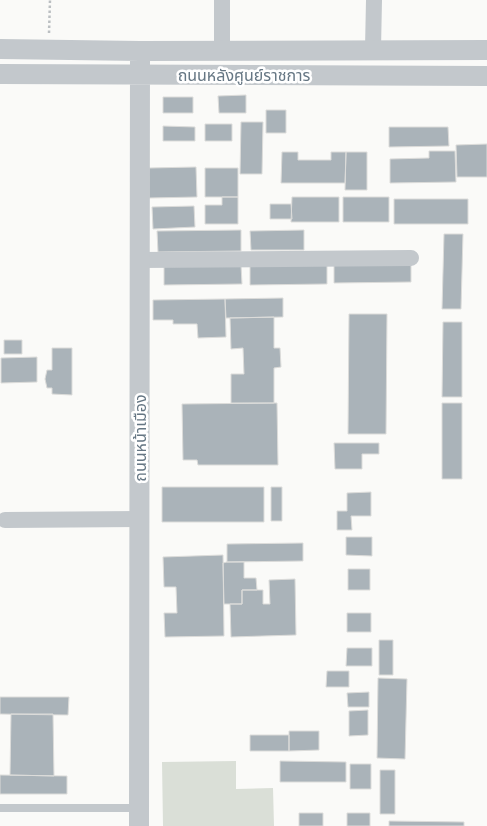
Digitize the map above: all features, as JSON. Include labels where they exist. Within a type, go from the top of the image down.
[{"type":"street","points":[[222,0],[222,50]]},
{"type":"street","points":[[373,49],[374,0]]},
{"type":"street","name":"ถนนหลังศูนย์ราชการ","points":[[0,49],[487,50]]},
{"type":"street","name":"ถนนหน้าเมือง","points":[[140,50],[140,817]]},
{"type":"street","name":"ถนนหลังศูนย์ราชการ","points":[[0,74],[487,76]]},
{"type":"street","points":[[140,260],[411,258]]},
{"type":"street","points":[[5,520],[139,519]]},
{"type":"lane","points":[[0,808],[140,817]]},
{"type":"path","points":[[48,50],[50,0]]},
{"type":"shaded area","points":[[236,761],[236,789],[273,788],[274,826],[163,826],[162,762]]},
{"type":"building","points":[[246,95],[246,113],[219,113],[218,96]]},
{"type":"building","points":[[163,97],[193,97],[193,113],[163,113]]},
{"type":"building","points":[[266,110],[286,110],[286,133],[266,133]]},
{"type":"building","points":[[241,122],[263,122],[262,174],[240,174]]},
{"type":"building","points":[[205,124],[232,124],[232,141],[205,141]]},
{"type":"building","points":[[163,126],[195,127],[195,141],[163,141]]},
{"type":"building","points":[[389,127],[448,127],[449,146],[389,147]]},
{"type":"building","points":[[487,144],[487,177],[457,177],[456,145]]},
{"type":"building","points":[[429,151],[455,151],[456,182],[390,183],[390,159],[429,158]]},
{"type":"building","points":[[282,152],[298,152],[298,160],[331,160],[331,152],[346,152],[345,183],[281,183]]},
{"type":"building","points":[[346,152],[367,152],[367,190],[345,190]]},
{"type":"building","points":[[196,167],[197,197],[149,198],[149,168]]},
{"type":"building","points":[[205,168],[238,168],[238,197],[205,197]]},
{"type":"building","points":[[222,197],[238,197],[238,224],[205,224],[205,205],[222,205]]},
{"type":"building","points":[[292,197],[339,197],[339,222],[291,222]]},
{"type":"building","points":[[343,197],[389,197],[389,222],[343,222]]},
{"type":"building","points":[[394,199],[468,199],[468,224],[394,224]]},
{"type":"building","points":[[270,204],[291,204],[292,219],[270,219]]},
{"type":"building","points":[[194,206],[195,227],[153,229],[152,207]]},
{"type":"building","points":[[241,230],[241,251],[158,252],[157,231]]},
{"type":"building","points":[[304,230],[304,250],[251,250],[250,231]]},
{"type":"building","points":[[444,234],[463,234],[461,309],[442,309]]},
{"type":"building","points":[[411,264],[411,282],[334,283],[334,265]]},
{"type":"building","points":[[241,265],[242,284],[164,285],[164,266]]},
{"type":"building","points":[[327,265],[327,284],[250,285],[250,266]]},
{"type":"building","points":[[283,298],[283,317],[226,318],[225,299]]},
{"type":"building","points":[[225,299],[226,337],[198,338],[197,324],[173,324],[173,320],[153,320],[153,300]]},
{"type":"building","points":[[349,314],[387,314],[386,434],[348,434]]},
{"type":"building","points":[[274,317],[274,348],[280,348],[281,367],[274,368],[274,403],[231,403],[231,374],[244,374],[243,348],[231,349],[230,318]]},
{"type":"building","points":[[443,322],[462,322],[462,397],[442,397]]},
{"type":"building","points":[[4,340],[22,340],[22,354],[4,354]]},
{"type":"building","points":[[52,348],[72,348],[72,395],[52,394],[52,388],[47,388],[45,379],[47,370],[52,370]]},
{"type":"building","points":[[37,357],[37,382],[1,383],[1,358]]},
{"type":"building","points":[[277,403],[278,465],[198,465],[197,460],[183,460],[182,404]]},
{"type":"building","points":[[442,403],[462,403],[462,479],[442,479]]},
{"type":"building","points":[[334,443],[379,443],[379,454],[362,454],[362,469],[335,469]]},
{"type":"building","points":[[162,487],[264,487],[264,522],[162,522]]},
{"type":"building","points":[[271,487],[282,487],[282,521],[271,521]]},
{"type":"building","points":[[371,492],[371,516],[351,516],[352,530],[337,530],[337,511],[347,511],[347,493]]},
{"type":"building","points":[[346,537],[372,537],[372,556],[346,555]]},
{"type":"building","points":[[303,543],[303,561],[227,562],[227,544]]},
{"type":"building","points":[[223,555],[224,636],[165,637],[164,613],[177,613],[176,587],[164,587],[163,557]]},
{"type":"building","points":[[244,562],[244,578],[256,578],[257,590],[242,590],[242,604],[224,604],[223,563]]},
{"type":"building","points":[[348,569],[370,569],[370,590],[348,590]]},
{"type":"building","points":[[295,579],[296,635],[231,637],[230,604],[242,604],[242,590],[263,590],[263,604],[270,604],[269,580]]},
{"type":"building","points":[[347,613],[371,613],[371,632],[347,632]]},
{"type":"building","points":[[379,640],[393,640],[393,675],[379,675]]},
{"type":"building","points":[[347,648],[372,648],[372,666],[346,666]]},
{"type":"building","points":[[327,671],[349,671],[349,687],[326,687]]},
{"type":"building","points":[[378,678],[407,679],[405,759],[377,758]]},
{"type":"building","points":[[369,692],[369,707],[348,707],[347,693]]},
{"type":"building","points":[[0,697],[69,697],[68,715],[0,714]]},
{"type":"building","points":[[368,710],[368,735],[349,736],[349,711]]},
{"type":"building","points":[[11,714],[53,714],[54,776],[10,775]]},
{"type":"building","points":[[289,731],[319,731],[319,750],[289,751]]},
{"type":"building","points":[[250,735],[289,735],[289,751],[250,751]]},
{"type":"building","points":[[280,761],[346,762],[346,782],[280,782]]},
{"type":"building","points":[[350,764],[371,764],[371,789],[350,789]]},
{"type":"building","points":[[380,770],[395,770],[395,814],[380,814]]},
{"type":"building","points":[[0,775],[67,776],[67,794],[0,794]]},
{"type":"building","points":[[299,813],[323,813],[323,826],[299,826]]},
{"type":"building","points":[[347,813],[370,813],[370,826],[347,826]]},
{"type":"building","points":[[389,821],[464,822],[464,826],[389,826]]}]
